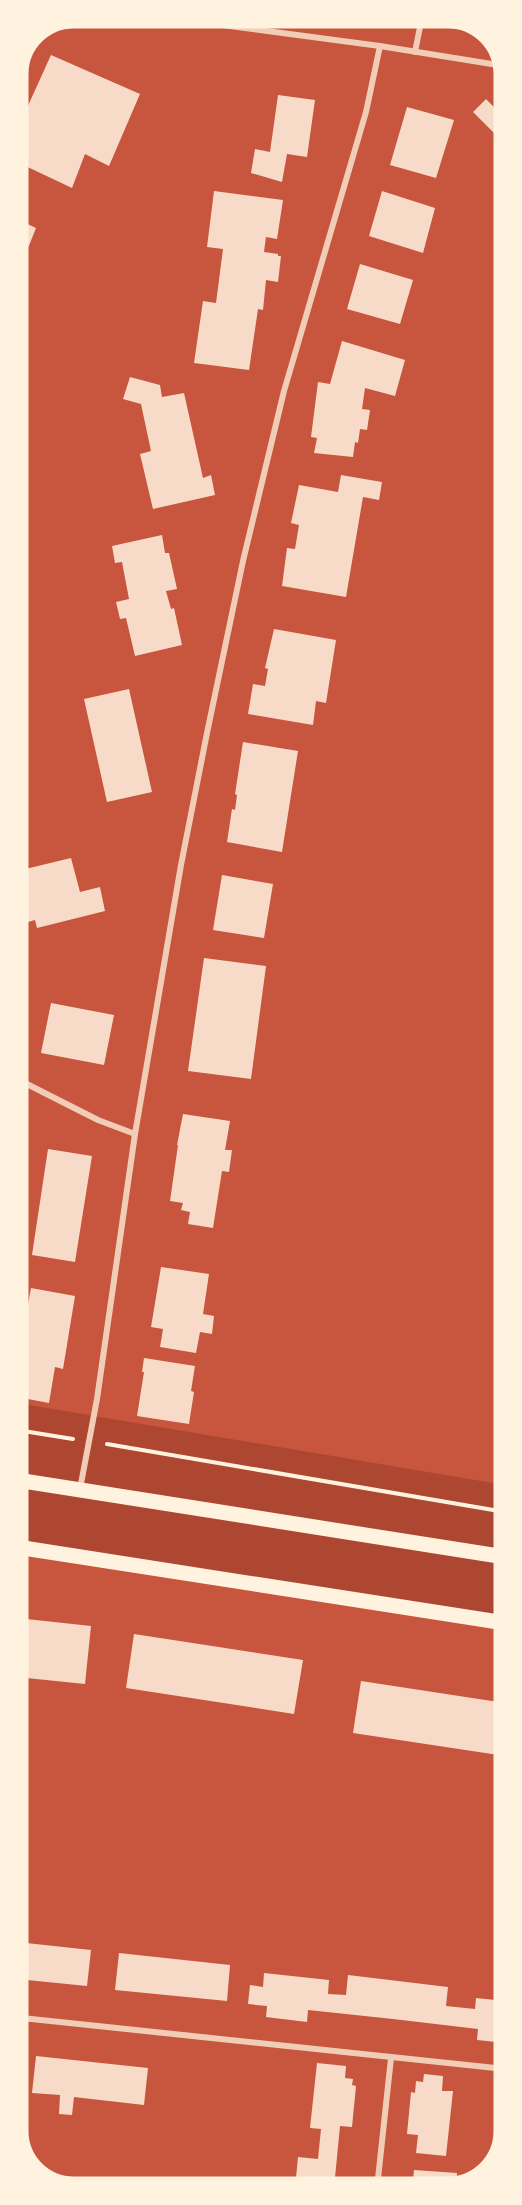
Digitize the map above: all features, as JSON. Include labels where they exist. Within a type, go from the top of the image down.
[{"type":"main road","points":[[27,1482],[495,1555]]},
{"type":"main road","points":[[27,1549],[495,1621]]},
{"type":"street","points":[[237,27],[494,64]]},
{"type":"street","points":[[415,52],[420,27]]},
{"type":"street","points":[[80,1490],[97,1399],[135,1134],[182,865],[243,561],[284,391],[366,112],[380,46]]},
{"type":"street","points":[[27,1084],[98,1120],[135,1134]]},
{"type":"street","points":[[27,2019],[495,2068]]},
{"type":"street","points":[[378,2178],[391,2058]]},
{"type":"path","points":[[27,1432],[495,1510]]},
{"type":"shaded area","points":[[27,1405],[495,1483],[495,1619],[27,1546]]},
{"type":"building","points":[[51,55],[140,94],[109,166],[85,154],[72,188],[27,167],[27,108]]},
{"type":"building","points":[[278,95],[315,100],[307,157],[287,154],[282,182],[251,173],[255,149],[270,152]]},
{"type":"building","points":[[486,99],[495,108],[495,134],[473,112]]},
{"type":"building","points":[[407,107],[454,120],[436,178],[390,165]]},
{"type":"building","points":[[214,191],[283,200],[277,239],[266,237],[264,252],[281,256],[278,282],[266,280],[263,310],[258,309],[249,370],[194,363],[203,301],[216,303],[223,249],[207,247]]},
{"type":"building","points":[[382,191],[435,208],[423,253],[369,236]]},
{"type":"building","points":[[27,224],[36,228],[27,251]]},
{"type":"building","points":[[360,264],[413,280],[400,324],[347,309]]},
{"type":"building","points":[[342,341],[405,360],[395,396],[365,388],[362,409],[370,410],[367,430],[360,429],[353,457],[314,453],[317,438],[311,437],[318,382],[330,384]]},
{"type":"building","points":[[130,377],[160,385],[162,397],[184,393],[203,478],[211,475],[215,495],[153,509],[140,454],[151,451],[141,404],[123,399]]},
{"type":"building","points":[[341,475],[382,482],[379,500],[363,497],[346,597],[282,586],[287,548],[295,549],[299,525],[291,523],[299,485],[338,492]]},
{"type":"building","points":[[162,535],[165,553],[169,553],[177,589],[166,591],[171,609],[174,608],[182,645],[135,656],[126,618],[120,619],[116,602],[129,599],[122,562],[115,563],[112,546]]},
{"type":"building","points":[[274,629],[336,640],[326,703],[316,701],[313,725],[248,714],[253,684],[265,686],[268,669],[265,668]]},
{"type":"building","points":[[129,689],[152,792],[107,802],[84,699]]},
{"type":"building","points":[[243,742],[298,751],[282,852],[227,842],[232,809],[235,810],[237,795],[235,794]]},
{"type":"building","points":[[71,858],[80,892],[100,887],[105,911],[37,928],[35,920],[27,922],[27,869]]},
{"type":"building","points":[[222,875],[273,884],[264,938],[213,930]]},
{"type":"building","points":[[204,958],[266,966],[251,1079],[188,1071]]},
{"type":"building","points":[[51,1003],[114,1015],[104,1065],[41,1053]]},
{"type":"building","points":[[183,1114],[230,1121],[225,1150],[232,1150],[229,1172],[222,1171],[213,1228],[188,1224],[190,1212],[181,1210],[183,1203],[170,1201]]},
{"type":"building","points":[[48,1149],[92,1156],[75,1262],[32,1255]]},
{"type":"building","points":[[161,1267],[209,1274],[203,1314],[214,1316],[212,1334],[200,1332],[196,1353],[160,1347],[163,1329],[151,1327]]},
{"type":"building","points":[[31,1288],[75,1296],[63,1369],[55,1367],[49,1403],[27,1399],[27,1309]]},
{"type":"building","points":[[144,1358],[195,1366],[189,1424],[137,1416]]},
{"type":"building","points":[[27,1619],[91,1626],[85,1684],[27,1678]]},
{"type":"building","points":[[134,1634],[303,1660],[294,1714],[126,1688]]},
{"type":"building","points":[[361,1681],[495,1701],[495,1754],[353,1733]]},
{"type":"building","points":[[27,1943],[91,1950],[87,1986],[27,1980]]},
{"type":"building","points":[[119,1953],[230,1965],[227,2001],[115,1990]]},
{"type":"building","points":[[264,1973],[329,1980],[328,1994],[346,1995],[348,1975],[448,1987],[446,2006],[475,2009],[476,1998],[495,2000],[495,2042],[477,2040],[478,2029],[393,2019],[308,2010],[307,2022],[266,2017],[267,2006],[248,2004],[250,1985],[263,1987]]},
{"type":"building","points":[[36,2056],[148,2068],[144,2105],[74,2097],[72,2115],[59,2114],[60,2095],[32,2093]]},
{"type":"building","points":[[317,2063],[346,2066],[345,2078],[353,2079],[352,2085],[356,2086],[352,2127],[340,2126],[335,2178],[296,2178],[298,2157],[318,2159],[321,2129],[310,2128]]},
{"type":"building","points":[[424,2074],[443,2076],[442,2091],[453,2091],[446,2156],[416,2153],[418,2135],[407,2134],[411,2092],[415,2093],[416,2081],[423,2082]]},
{"type":"building","points":[[414,2170],[457,2173],[457,2177],[413,2178]]}]
